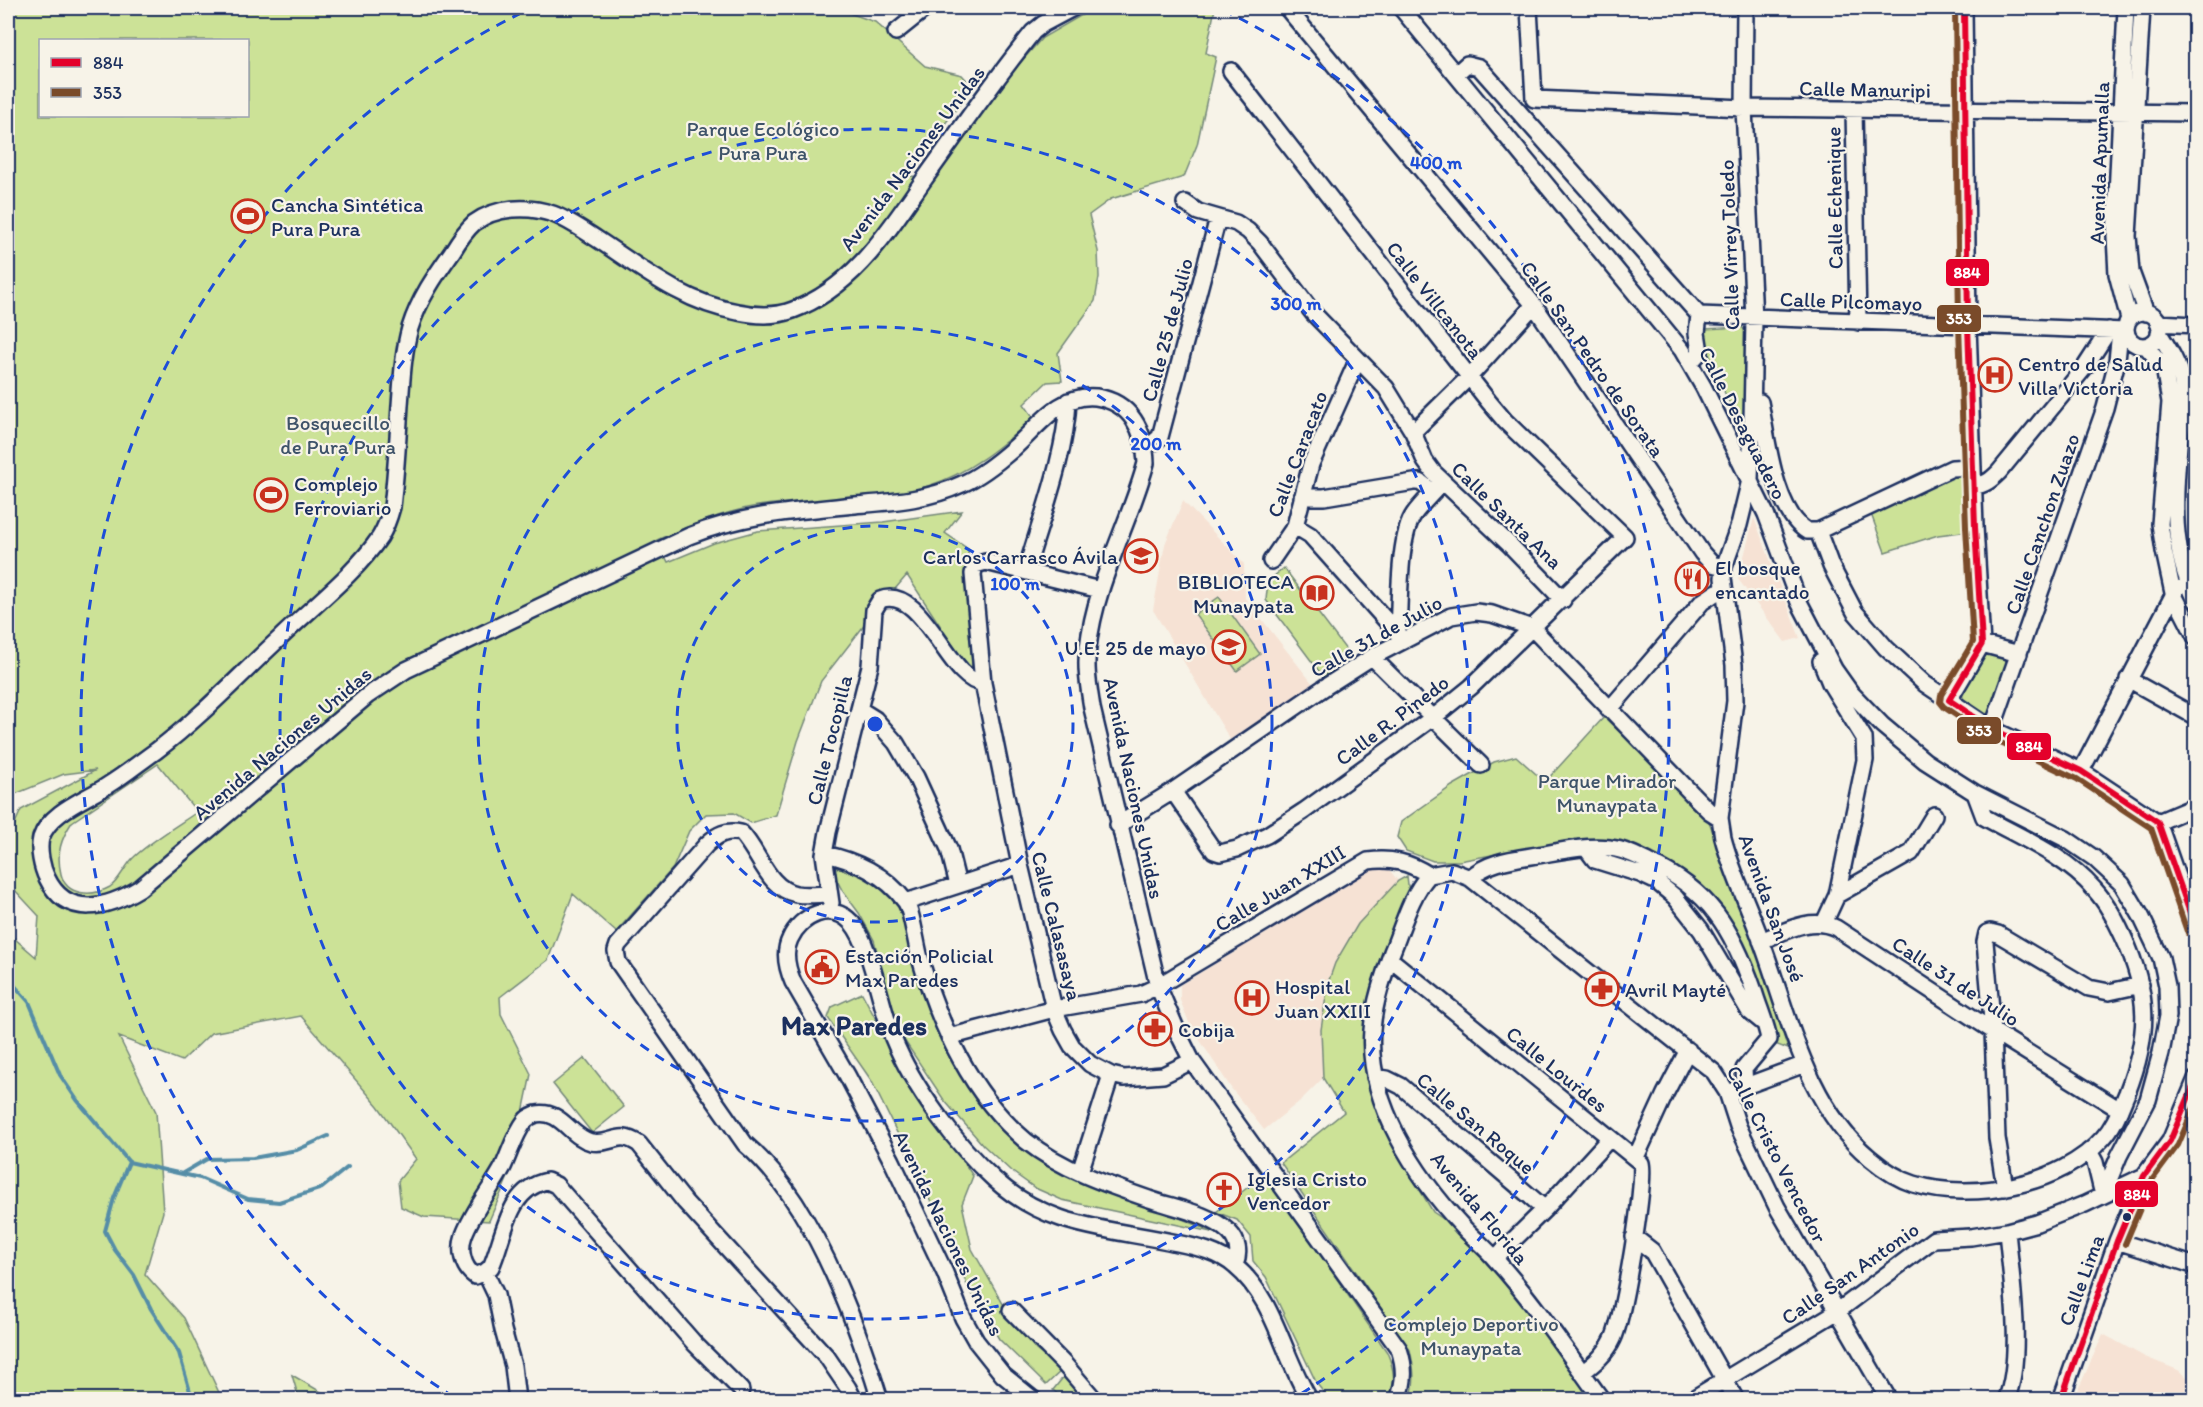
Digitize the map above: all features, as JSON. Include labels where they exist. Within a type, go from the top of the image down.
[{"type":"street","points":[[896,32],[926,8]]},
{"type":"street","name":"Avenida Naciones Unidas","points":[[1073,8],[1034,32],[894,225],[861,264],[838,284],[792,310],[766,316],[751,315],[694,299],[663,283],[570,221],[538,209],[514,208],[475,222],[464,234],[426,290],[410,329],[403,362],[392,507],[387,525],[379,538],[341,580],[176,735],[110,784],[60,814],[50,823],[42,838],[41,855],[44,873],[52,890],[74,905],[94,906],[115,902],[140,888],[367,696],[425,660],[689,536],[729,522],[760,515],[914,498],[963,484],[987,470],[1056,408],[1068,401],[1096,397],[1114,402],[1127,410],[1139,426],[1145,446],[1146,463],[1100,590],[1087,649],[1088,675],[1092,708],[1118,825],[1158,986],[1192,1061],[1399,1349],[1404,1364],[1404,1374],[1398,1400]]},
{"type":"street","name":"Calle San Pedro de Sorata","points":[[1287,8],[1534,305],[1702,553],[1712,564],[1724,567]]},
{"type":"street","name":"Calle Desaguadero","points":[[1401,8],[1457,73],[1654,315],[1690,363],[1766,514],[1799,602],[1834,669],[1851,693],[1882,724],[1925,761],[1975,793],[2067,839],[2094,858],[2122,884],[2142,916],[2161,958],[2167,986],[2168,1016],[2148,1100],[2119,1156],[2103,1195]]},
{"type":"street","name":"Calle Manuripi","points":[[1529,8],[1534,99],[1744,108],[2196,113]]},
{"type":"street","name":"Calle Virrey Toledo","points":[[1745,8],[1744,108],[1754,319],[1750,480]]},
{"type":"street","points":[[1949,700],[1982,644],[1968,325],[1964,8]]},
{"type":"street","name":"Avenida Apumalla","points":[[2126,8],[2130,112],[2128,236],[2131,272],[2177,363],[2183,392],[2172,551],[2173,593],[2196,638]]},
{"type":"street","name":"Avenida Apumalla","points":[[2121,328],[2115,236],[2142,8]]},
{"type":"street","points":[[1457,73],[1467,64],[1479,67],[1699,315],[1697,333],[1700,352],[1690,363]]},
{"type":"street","name":"Calle Villcanota","points":[[1231,71],[1505,421],[1625,537]]},
{"type":"street","name":"Calle Echenique","points":[[1854,110],[1858,322]]},
{"type":"street","name":"Calle Santa Ana","points":[[1185,203],[1198,212],[1236,223],[1260,243],[1313,313],[1386,388],[1413,432],[1437,487],[1510,545],[1563,600]]},
{"type":"street","name":"Calle 25 de Julio","points":[[1145,446],[1160,437],[1218,218]]},
{"type":"street","points":[[1413,432],[1469,377],[1534,305]]},
{"type":"street","points":[[1974,486],[1991,480],[1999,472],[2085,368],[2135,314],[2155,323],[2196,325]]},
{"type":"street","name":"Calle Pilcomayo","points":[[1699,315],[1754,319],[2121,328]]},
{"type":"street","points":[[2121,328],[2135,344],[2146,346],[2153,343],[2155,323]]},
{"type":"street","name":"Calle Canchon Zuazo","points":[[1992,729],[2105,408],[2117,361],[2121,328]]},
{"type":"street","name":"Avenida Apumalla","points":[[2146,346],[2164,368],[2170,402],[2160,524],[2196,600]]},
{"type":"street","name":"Calle Caracato","points":[[1271,561],[1294,526],[1311,464],[1358,359]]},
{"type":"street","points":[[1752,389],[1756,390],[1758,396],[1766,444],[1789,511],[1807,531],[1818,531],[1952,468],[1973,467]]},
{"type":"street","points":[[1068,401],[1068,422],[1026,572],[1100,590]]},
{"type":"street","name":"Avenida San José","points":[[1750,480],[1739,525],[1724,567],[1724,592],[1734,665],[1735,701],[1720,818],[1725,845],[1805,1064]]},
{"type":"street","points":[[1302,496],[1324,497],[1414,482],[1437,487],[1413,514],[1407,528],[1403,552],[1401,636]]},
{"type":"street","points":[[1294,526],[1310,535],[1401,636]]},
{"type":"street","points":[[1818,531],[1831,566],[1855,612],[1870,632],[1908,670],[1992,729],[2081,771],[2158,822],[2192,907],[2196,932]]},
{"type":"street","name":"Calle R. Pinedo","points":[[1173,791],[1214,851],[1226,852],[1267,835],[1434,717],[1471,687],[1563,600],[1625,537]]},
{"type":"street","points":[[2172,551],[2196,552]]},
{"type":"street","name":"Calle Calasasaya","points":[[1026,572],[986,562],[975,565],[973,574],[983,683],[1020,865],[1054,1009],[1072,1046],[1090,1064],[1111,1075],[1124,1078],[1163,1075],[1192,1061]]},
{"type":"street","points":[[2081,771],[2173,593],[2185,579]]},
{"type":"street","points":[[1609,710],[1702,602],[1709,596],[1724,592]]},
{"type":"street","name":"Calle Tocopilla","points":[[832,912],[824,854],[836,796],[870,666],[874,610],[880,600],[885,598],[898,600],[911,608],[929,626],[963,674],[975,683],[983,683]]},
{"type":"street","points":[[1761,940],[1804,924],[1824,923],[1837,895],[1865,760],[1864,738],[1830,683],[1799,602]]},
{"type":"street","name":"Calle 31 de Julio","points":[[1118,825],[1173,791],[1401,636],[1461,613],[1492,614],[1532,628],[1609,710],[1709,811],[1720,818]]},
{"type":"street","points":[[1982,644],[2019,654]]},
{"type":"street","points":[[1372,657],[1481,765]]},
{"type":"street","points":[[2128,679],[2196,717]]},
{"type":"street","points":[[859,709],[875,719],[896,743],[916,777],[949,849],[958,885]]},
{"type":"street","points":[[1726,1092],[1805,1064],[1833,1116],[1849,1137],[1870,1158],[1892,1174],[1912,1184],[1954,1191],[2005,1188],[2052,1173],[2089,1151],[2107,1134],[2120,1110],[2137,1068],[2143,1036],[2145,1008],[2133,957],[2110,908],[2094,889],[2056,856],[1984,818],[1975,793]]},
{"type":"street","points":[[2158,822],[2196,806]]},
{"type":"street","points":[[1837,895],[1911,853],[1934,815]]},
{"type":"street","points":[[829,894],[795,894],[781,888],[773,881],[741,833],[725,832],[714,837],[700,852],[618,945],[616,955],[618,962],[745,1144],[760,1157],[789,1193],[820,1248],[843,1299],[880,1400]]},
{"type":"street","points":[[1586,848],[1595,860],[1640,874],[1657,882],[1675,897],[1701,930],[1749,1011],[1766,1025]]},
{"type":"street","points":[[1429,875],[1452,872],[1470,878],[1476,871],[1518,858],[1586,848],[1612,848],[1672,872],[1701,895],[1727,928],[1744,963],[1766,1025],[1768,1039],[1744,1069],[1744,1087]]},
{"type":"street","points":[[824,854],[849,860],[865,867],[885,881],[906,902],[920,958],[949,1037],[974,1078],[1007,1122],[1028,1142],[1055,1160],[1149,1199],[1209,1219],[1228,1231],[1236,1242],[1238,1252],[1235,1265]]},
{"type":"street","name":"Calle Juan XXIII","points":[[949,1037],[1054,1009],[1141,994],[1368,861],[1384,859],[1402,861],[1429,875]]},
{"type":"street","points":[[906,902],[1020,865]]},
{"type":"street","name":"Avenida Florida","points":[[1429,875],[1418,887],[1390,959],[1376,1004],[1372,1032],[1375,1077],[1392,1126],[1431,1188],[1495,1258],[1602,1400]]},
{"type":"street","name":"Calle Cristo Vencedor","points":[[1470,878],[1714,1072],[1726,1092],[1738,1126],[1768,1188],[1889,1400]]},
{"type":"street","name":"Avenida Naciones Unidas","points":[[1034,1400],[1003,1375],[976,1341],[963,1318],[945,1273],[892,1161],[788,970],[787,945],[795,927],[808,916],[820,912],[832,912],[851,922],[860,936],[893,1039],[908,1068],[936,1112],[967,1152],[996,1181],[1033,1208],[1067,1222],[1198,1248],[1220,1256],[1235,1265],[1256,1291],[1277,1329],[1294,1371],[1310,1400]]},
{"type":"street","name":"Calle 31 de Julio","points":[[1824,923],[1836,928],[1993,1031],[2120,1110]]},
{"type":"street","points":[[2005,1188],[1997,1138],[1993,1031],[1985,942],[1987,933],[1998,934],[2089,988],[2109,992],[2141,985]]},
{"type":"street","name":"Calle Lourdes","points":[[1390,959],[1609,1138],[1636,1157]]},
{"type":"street","points":[[1582,1373],[1602,1358],[1614,1338],[1623,1304],[1642,1175],[1641,1163],[1636,1157],[1688,1050]]},
{"type":"street","points":[[1080,1172],[1111,1075]]},
{"type":"street","name":"Calle San Roque","points":[[1375,1077],[1387,1079],[1401,1086],[1545,1209]]},
{"type":"street","points":[[2144,1176],[2170,1141],[2196,1079]]},
{"type":"street","points":[[741,1390],[694,1344],[556,1185],[547,1181],[537,1183],[514,1207],[505,1224],[494,1261],[485,1272],[475,1275],[467,1270],[463,1260],[464,1236],[503,1167],[523,1123],[529,1116],[539,1114],[557,1117],[589,1142],[599,1143],[622,1136],[630,1137],[646,1151],[685,1202],[827,1357],[854,1400]]},
{"type":"street","points":[[1495,1258],[1545,1209],[1609,1138]]},
{"type":"street","points":[[2089,1151],[2096,1162],[2103,1195]]},
{"type":"street","name":"Calle San Antonio","points":[[1691,1400],[1838,1311],[1934,1239],[2007,1231],[2048,1219],[2144,1176]]},
{"type":"street","name":"Calle Lima","points":[[2061,1400],[2117,1241],[2144,1176]]},
{"type":"street","points":[[2006,1400],[2011,1388],[2015,1319],[2007,1231]]},
{"type":"street","points":[[1634,1237],[1652,1251],[1736,1400]]},
{"type":"street","points":[[2117,1241],[2196,1266]]},
{"type":"street","points":[[485,1272],[496,1295],[513,1366],[517,1400]]},
{"type":"street","points":[[1011,1310],[1065,1365],[1095,1400]]},
{"type":"shaded area","name":"U.E. 25 de mayo","points":[[1183,501],[1244,564],[1245,598],[1313,684],[1231,741],[1153,610],[1165,544]]},
{"type":"shaded area","points":[[1754,518],[1800,638],[1785,642],[1738,579]]},
{"type":"shaded area","name":"Hospital Juan XXIII","points":[[1378,862],[1388,868],[1398,881],[1358,924],[1335,963],[1328,983],[1321,1030],[1323,1078],[1300,1101],[1264,1130],[1231,1088],[1190,1025],[1180,1000],[1180,985],[1310,907]]},
{"type":"shaded area","points":[[2103,1334],[2145,1357],[2178,1370],[2188,1378],[2185,1391],[2195,1394],[2195,1399],[2074,1399]]},
{"type":"green space","name":"Bosquecillo de Pura Pura","points":[[8,8],[835,8],[875,22],[925,66],[962,75],[973,87],[905,176],[934,177],[999,87],[1042,38],[1094,8],[1215,8],[1206,53],[1216,57],[1197,145],[1184,177],[1111,199],[1089,215],[1098,251],[1099,277],[1095,301],[1058,353],[1062,381],[1047,382],[1024,404],[1034,418],[971,466],[928,486],[883,496],[769,504],[747,508],[701,522],[657,540],[668,562],[714,543],[758,531],[883,522],[962,511],[945,533],[968,549],[972,670],[956,650],[907,575],[821,681],[798,741],[776,815],[751,823],[734,813],[706,814],[689,831],[673,868],[616,932],[573,894],[548,960],[500,997],[501,1014],[531,1074],[511,1170],[489,1221],[424,1217],[401,1207],[398,1181],[416,1159],[378,1106],[301,1016],[211,1033],[182,1061],[119,1037],[156,1112],[163,1212],[145,1274],[184,1318],[222,1399],[8,1399],[8,933],[36,957],[39,916],[12,887],[8,866],[8,839],[21,810],[96,770],[64,774],[8,797]],"holes":[[[158,764],[197,812],[139,852],[110,887],[95,892],[81,893],[68,887],[64,881],[59,853],[62,840],[72,822]]]},
{"type":"green space","points":[[1742,327],[1748,335],[1744,411],[1746,440],[1702,337],[1705,329]]},
{"type":"green space","points":[[1961,476],[1969,531],[1938,535],[1885,552],[1871,514],[1951,478]]},
{"type":"green space","points":[[1284,568],[1353,659],[1324,678],[1266,600],[1268,581]]},
{"type":"green space","points":[[1219,597],[1260,654],[1237,671],[1195,614]]},
{"type":"green space","points":[[1992,653],[2003,657],[2009,666],[1991,716],[1987,716],[1974,710],[1967,703],[1962,690],[1982,657]]},
{"type":"green space","name":"Parque Mirador Munaypata","points":[[1604,717],[1707,816],[1753,940],[1788,1049],[1775,1044],[1746,974],[1711,916],[1673,875],[1588,840],[1557,843],[1459,861],[1433,861],[1406,851],[1397,837],[1401,822],[1452,786],[1494,762],[1516,756],[1545,782]]},
{"type":"green space","points":[[829,865],[873,880],[904,912],[945,1045],[1045,1162],[1216,1233],[1062,1200],[1035,1188],[1011,1171],[983,1145],[944,1100],[898,1031],[874,940]]},
{"type":"green space","name":"Complejo Deportivo Munaypata","points":[[1407,876],[1409,893],[1370,992],[1365,1025],[1365,1058],[1379,1116],[1390,1140],[1433,1212],[1474,1240],[1597,1399],[1410,1399],[1414,1375],[1410,1350],[1281,1163],[1344,1112],[1323,1078],[1321,1030],[1328,983],[1335,963],[1358,924],[1398,881]]},
{"type":"green space","points":[[862,993],[905,1074],[973,1176],[962,1204],[972,1249],[1006,1309],[1036,1350],[1062,1370],[1046,1385],[999,1339],[967,1285],[945,1230],[871,1080],[828,1018],[832,1007]]},
{"type":"green space","points":[[585,1058],[624,1107],[592,1133],[553,1084]]},
{"type":"green space","name":"Complejo Deportivo Munaypata","points":[[1265,1174],[1387,1352],[1393,1376],[1393,1387],[1388,1399],[1329,1399],[1317,1384],[1266,1277],[1253,1261],[1251,1237],[1237,1220],[1216,1212]]},
{"type":"green space","points":[[1069,1370],[1094,1399],[1063,1399],[1053,1390]]},
{"type":"green space","points":[[292,1375],[333,1399],[299,1399]]},
{"type":"waterway","points":[[8,978],[29,1002],[60,1075],[77,1100],[129,1162],[200,1178],[248,1199],[279,1202],[322,1188],[348,1167]]},
{"type":"waterway","points":[[183,1173],[207,1159],[253,1158],[297,1150],[328,1136]]},
{"type":"waterway","points":[[129,1162],[114,1198],[105,1231],[115,1250],[134,1275],[151,1309],[179,1353],[191,1395],[195,1400]]},
{"type":"transit line","name":"353","points":[[1955,8],[1959,325],[1966,527],[1973,642],[1941,695],[1940,702],[1988,737],[2077,779],[2151,828],[2188,934]]},
{"type":"transit line","name":"884","points":[[1964,8],[1968,325],[1975,527],[1982,644],[1949,700],[1992,729],[2081,771],[2158,822],[2196,930]]},
{"type":"transit line","name":"884","points":[[2061,1400],[2117,1241],[2144,1176],[2170,1141],[2196,1080]]},
{"type":"transit line","name":"353","points":[[2125,1244],[2152,1180],[2178,1145],[2196,1103]]},
{"type":"place","name":"Cancha Sintética Pura Pura","points":[[248,216]]},
{"type":"place","name":"Centro de Salud Villa Victoria","points":[[1995,375]]},
{"type":"place","name":"Complejo Ferroviario","points":[[271,495]]},
{"type":"place","name":"Carlos Carrasco Ávila","points":[[1141,556]]},
{"type":"place","name":"El bosque encantado","points":[[1692,579]]},
{"type":"place","name":"BIBLIOTECA Munaypata","points":[[1317,593]]},
{"type":"place","name":"U.E. 25 de mayo","points":[[1229,647]]},
{"type":"place","name":"Estación Policial Max Paredes","points":[[822,967]]},
{"type":"place","name":"Avril Mayté","points":[[1602,989]]},
{"type":"place","name":"Hospital Juan XXIII","points":[[1252,998]]},
{"type":"place","name":"Cobija","points":[[1155,1029]]},
{"type":"place","name":"Iglesia Cristo Vencedor","points":[[1224,1190]]},
{"type":"district","name":"Max Paredes","points":[[854,1025]]},
{"type":"park label","name":"Parque Ecológico Pura Pura","points":[[763,140]]}]
